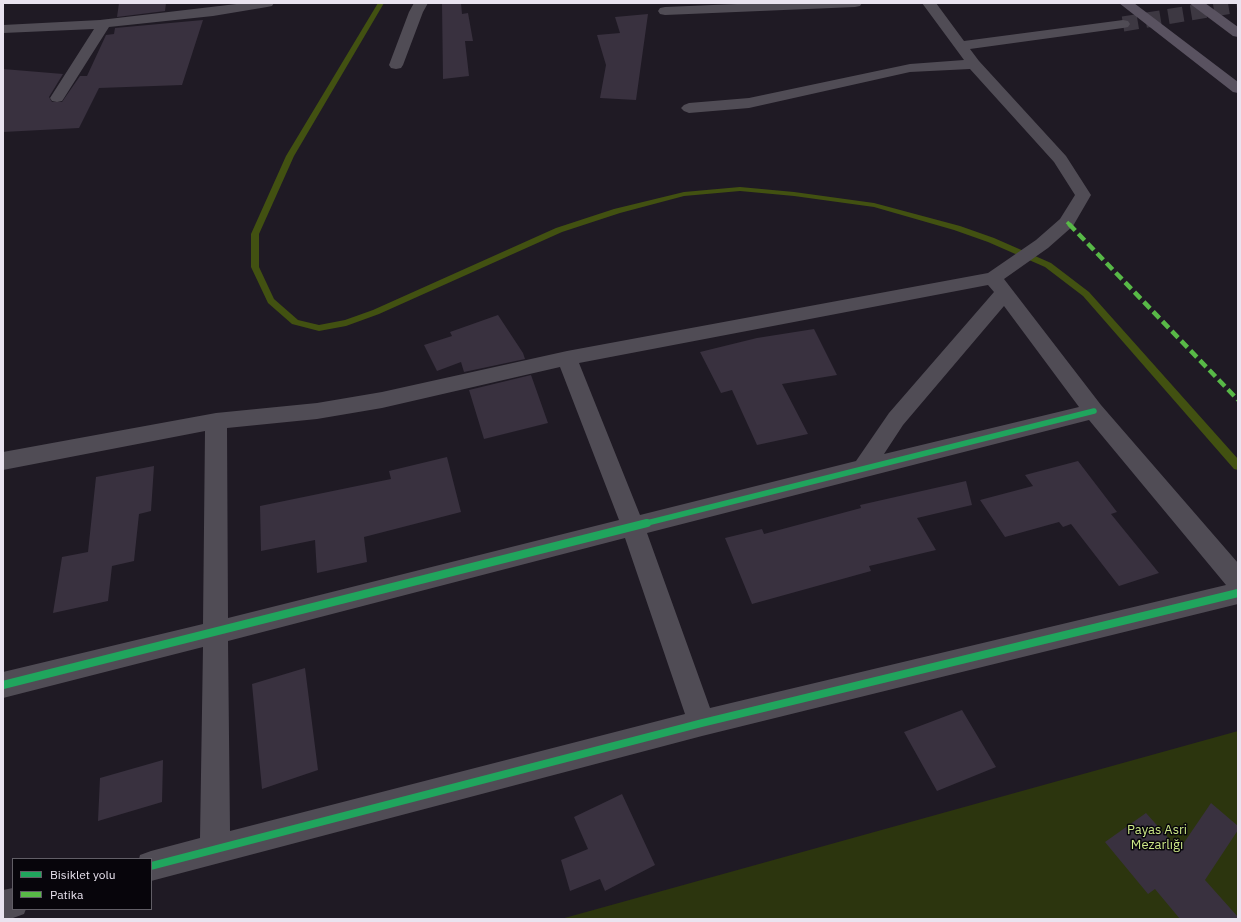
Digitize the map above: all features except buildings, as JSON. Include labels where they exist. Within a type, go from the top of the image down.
[{"type":"highway","points":[[1126,3],[1238,89]]},
{"type":"highway","points":[[1196,3],[1238,33]]},
{"type":"street","points":[[3,29],[34,29],[104,24],[236,9],[267,3]]},
{"type":"street","points":[[396,65],[416,12],[421,3]]},
{"type":"street","points":[[665,11],[855,3]]},
{"type":"street","points":[[864,467],[896,419],[999,286],[1014,264],[1042,244],[1067,222],[1082,195],[1060,160],[974,64],[929,3]]},
{"type":"street","points":[[57,98],[104,24]]},
{"type":"street","points":[[962,46],[1123,24]]},
{"type":"street","points":[[689,108],[749,103],[910,68],[974,64]]},
{"type":"street","points":[[3,461],[216,420],[317,411],[382,400],[567,358],[999,286]]},
{"type":"street","points":[[999,286],[1094,411],[1238,581]]},
{"type":"street","points":[[567,358],[633,527],[702,723]]},
{"type":"street","points":[[3,685],[216,633],[864,467],[1094,411]]},
{"type":"street","points":[[215,849],[216,420]]},
{"type":"street","points":[[152,866],[702,723],[1238,592]]},
{"type":"green space","name":"Payas Asri Mezarlığı","points":[[1238,731],[1238,919],[561,919]]},
{"type":"waterway","points":[[381,3],[290,156],[255,234],[255,267],[271,301],[295,322],[319,328],[346,323],[376,312],[559,230],[617,211],[684,194],[740,189],[794,194],[874,205],[957,228],[991,240],[1048,265],[1086,294],[1238,466]]},
{"type":"tunnel","points":[[1123,24],[1238,5]]},
{"type":"marked path","points":[[1067,222],[1238,400]]},
{"type":"cycle path","points":[[3,685],[1094,411]]},
{"type":"cycle path","points":[[152,866],[702,723],[1238,593]]}]
